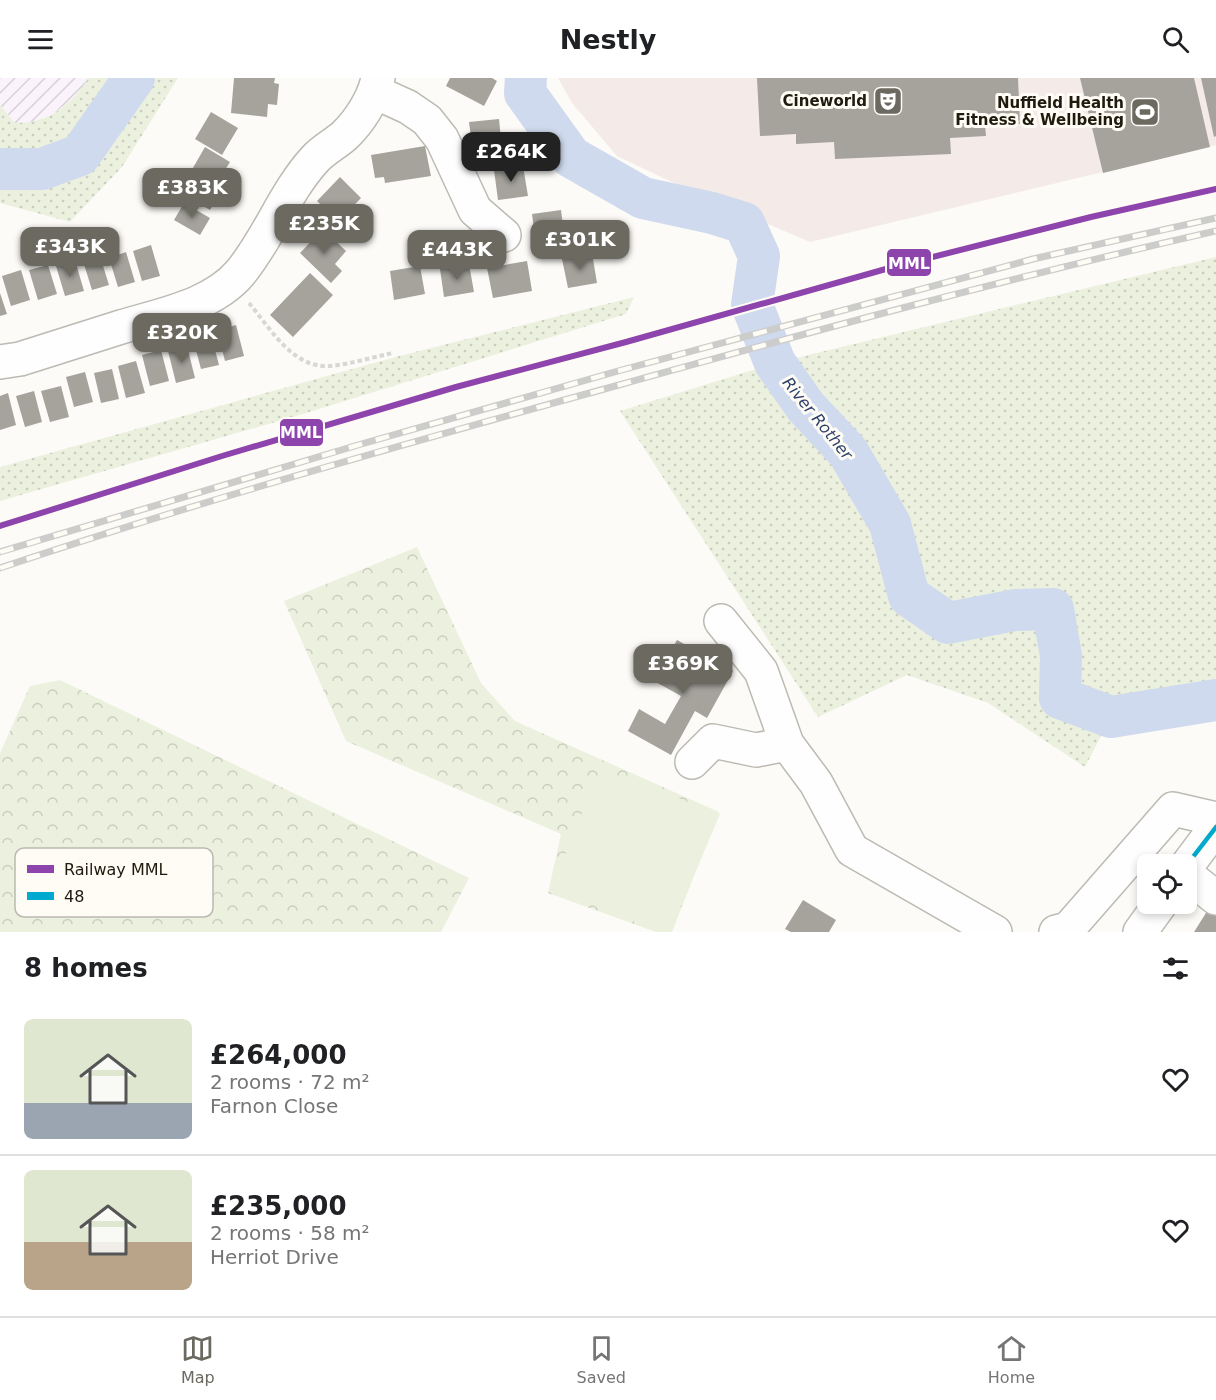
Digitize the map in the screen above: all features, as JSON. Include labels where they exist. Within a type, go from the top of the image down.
[{"type":"street","points":[[0,362],[20,359],[172,311],[203,299],[230,283],[257,250],[296,183],[317,157],[345,135],[376,85],[427,120],[442,139],[466,216],[504,236]]},
{"type":"street","points":[[721,621],[761,671],[788,744],[816,783],[852,850],[995,932]]},
{"type":"street","points":[[692,762],[714,741],[756,750],[788,744]]},
{"type":"street","points":[[1056,932],[1068,929],[1173,809],[1216,819]]},
{"type":"street","points":[[1196,854],[1216,827]]},
{"type":"street","points":[[1197,883],[1216,898]]},
{"type":"street","points":[[1140,932],[1153,914]]},
{"type":"path","points":[[230,283],[284,346],[306,361],[328,366],[393,353]]},
{"type":"shaded area","points":[[0,78],[89,78],[75,98],[55,112],[33,123],[15,123],[0,105]]},
{"type":"shaded area","points":[[558,78],[1216,78],[1216,145],[810,242],[695,193],[617,156],[572,103]]},
{"type":"green space","points":[[89,78],[178,78],[122,167],[70,222],[0,203],[0,105],[15,123],[39,120],[58,111]]},
{"type":"green space","points":[[1216,257],[1216,700],[1111,717],[1085,767],[988,703],[907,675],[818,717],[620,411],[775,363]]},
{"type":"green space","points":[[634,297],[626,314],[293,417],[0,501],[0,467],[399,356]]},
{"type":"green space","points":[[417,547],[481,683],[515,721],[719,812],[672,932],[656,932],[548,893],[561,834],[346,741],[284,601]]},
{"type":"green space","points":[[60,680],[469,878],[441,932],[0,932],[0,753],[30,686]]},
{"type":"green space","points":[[600,769],[720,814],[670,932],[661,932],[551,889]]},
{"type":"building","points":[[234,78],[275,78],[274,83],[279,84],[277,105],[268,104],[267,117],[231,113]]},
{"type":"building","points":[[450,78],[492,78],[497,81],[484,106],[446,86]]},
{"type":"building","name":"Cineworld","points":[[757,78],[1018,78],[1020,124],[985,125],[986,136],[950,138],[951,154],[835,159],[834,142],[796,144],[796,134],[760,136]]},
{"type":"building","name":"Nuffield Health Fitness & Wellbeing","points":[[1080,78],[1194,78],[1210,147],[1103,173]]},
{"type":"building","points":[[1201,78],[1216,78],[1216,136],[1214,137]]},
{"type":"building","points":[[211,112],[238,128],[222,155],[195,139]]},
{"type":"building","points":[[499,119],[502,149],[473,152],[469,122]]},
{"type":"building","points":[[425,146],[431,176],[385,183],[384,177],[375,178],[371,155]]},
{"type":"building","points":[[205,147],[230,162],[214,188],[190,173]]},
{"type":"building","points":[[523,166],[528,196],[498,200],[494,170]]},
{"type":"building","points":[[340,177],[361,198],[338,222],[317,201]]},
{"type":"building","points":[[193,178],[219,193],[210,210],[183,194]]},
{"type":"building","points":[[184,203],[210,218],[200,235],[174,220]]},
{"type":"building","points":[[561,210],[565,240],[536,244],[532,214]]},
{"type":"building","points":[[323,229],[346,251],[335,264],[342,271],[331,283],[300,253]]},
{"type":"building","points":[[151,245],[160,276],[142,281],[133,251]]},
{"type":"building","points":[[126,252],[135,282],[118,287],[109,258]]},
{"type":"building","points":[[592,253],[597,283],[568,288],[562,259]]},
{"type":"building","points":[[100,256],[109,285],[92,290],[83,261]]},
{"type":"building","points":[[75,260],[84,291],[65,296],[56,266]]},
{"type":"building","points":[[527,261],[532,291],[493,298],[487,268]]},
{"type":"building","points":[[469,264],[474,292],[444,297],[440,269]]},
{"type":"building","points":[[48,265],[57,294],[38,300],[29,270]]},
{"type":"building","points":[[420,266],[425,294],[394,300],[390,271]]},
{"type":"building","points":[[21,270],[30,300],[11,306],[2,276]]},
{"type":"building","points":[[310,273],[333,295],[293,337],[270,315]]},
{"type":"building","points":[[0,293],[7,314],[0,316]]},
{"type":"building","points":[[236,325],[244,356],[225,361],[217,330]]},
{"type":"building","points":[[211,335],[219,365],[201,369],[193,339]]},
{"type":"building","points":[[187,346],[195,378],[176,383],[168,351]]},
{"type":"building","points":[[161,350],[169,381],[150,386],[142,355]]},
{"type":"building","points":[[136,361],[145,393],[126,398],[118,366]]},
{"type":"building","points":[[112,369],[119,399],[101,403],[94,373]]},
{"type":"building","points":[[85,372],[93,402],[74,407],[66,377]]},
{"type":"building","points":[[61,386],[69,417],[50,422],[41,391]]},
{"type":"building","points":[[34,391],[42,422],[25,427],[16,396]]},
{"type":"building","points":[[8,393],[16,425],[0,430],[0,396]]},
{"type":"building","points":[[677,640],[733,671],[707,718],[695,711],[671,755],[628,731],[639,709],[665,724],[681,696],[654,681]]},
{"type":"building","points":[[803,900],[836,920],[829,932],[791,932],[785,929]]},
{"type":"building","points":[[1211,905],[1216,908],[1216,932],[1194,932]]},
{"type":"waterway","name":"River Rother","points":[[0,169],[42,169],[80,155],[134,78]]},
{"type":"waterway","name":"River Rother","points":[[526,78],[525,93],[571,157],[643,198],[712,213],[744,223],[759,256],[752,305],[775,363],[806,407],[848,452],[890,524],[909,596],[948,623],[1015,610],[1053,609],[1061,656],[1060,698],[1111,717],[1216,700]]},
{"type":"railway","points":[[0,552],[358,445],[618,371],[1033,259],[1216,218]]},
{"type":"railway","points":[[0,568],[226,496],[532,409],[911,306],[1216,231]]},
{"type":"rail line","name":"MML","points":[[0,526],[222,456],[456,387],[893,267],[1091,217],[1216,189]]},
{"type":"transit line","name":"48","points":[[1195,854],[1216,827]]},
{"type":"place","name":"Cineworld","points":[[888,101]]},
{"type":"place","name":"Nuffield Health Fitness & Wellbeing","points":[[1145,112]]}]
